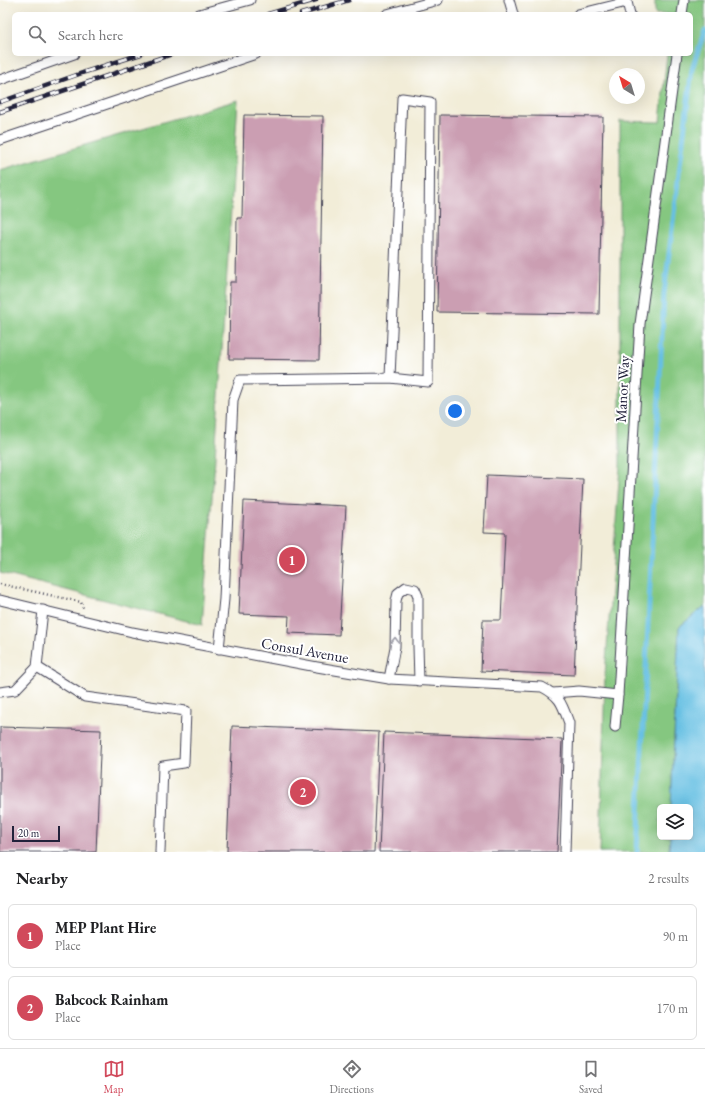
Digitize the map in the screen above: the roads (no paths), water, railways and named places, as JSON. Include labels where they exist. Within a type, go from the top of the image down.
[{"type":"lane","points":[[206,12],[250,0]]},
{"type":"lane","points":[[394,12],[438,0]]},
{"type":"lane","points":[[509,0],[512,12]]},
{"type":"lane","points":[[682,12],[684,0]]},
{"type":"lane","points":[[586,12],[627,2],[630,12]]},
{"type":"lane","points":[[0,80],[68,56]]},
{"type":"lane","points":[[0,140],[250,56]]},
{"type":"lane","name":"Manor Way","points":[[615,727],[640,324],[677,56]]},
{"type":"lane","points":[[219,649],[224,599],[233,400],[240,380],[390,378],[428,382],[430,102],[402,98],[390,378]]},
{"type":"lane","points":[[389,679],[395,647],[396,601],[398,593],[406,587],[415,589],[418,596],[419,681]]},
{"type":"lane","name":"Consul Avenue","points":[[0,600],[132,632],[317,667],[389,679],[542,687],[553,693]]},
{"type":"lane","points":[[0,692],[15,690],[37,667],[42,610]]},
{"type":"lane","points":[[37,667],[85,697],[186,711],[184,763],[163,766],[160,852]]},
{"type":"lane","points":[[553,693],[580,691],[618,695]]},
{"type":"lane","points":[[553,693],[561,704],[569,723],[565,852]]},
{"type":"water","points":[[705,606],[705,852],[669,852],[670,840],[693,840],[693,804],[671,804],[679,627]]},
{"type":"waterway","points":[[637,852],[664,294],[692,69],[705,30]]},
{"type":"railway","points":[[275,12],[316,0]]},
{"type":"railway","points":[[308,12],[349,0]]},
{"type":"railway","points":[[0,102],[135,56]]},
{"type":"railway","points":[[0,112],[166,56]]},
{"type":"place","name":"MEP Plant Hire","points":[[292,560]]},
{"type":"place","name":"Babcock Rainham","points":[[303,792]]}]
